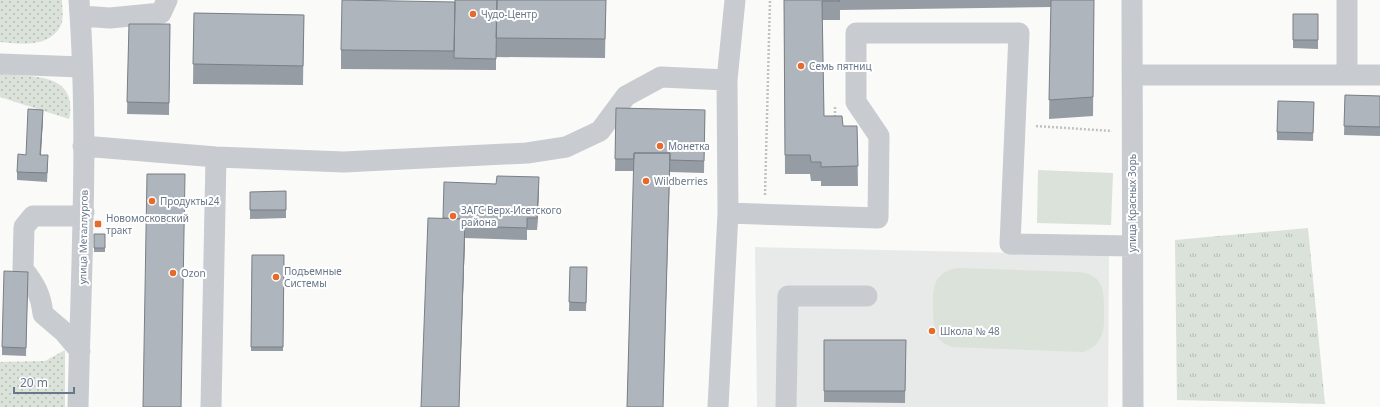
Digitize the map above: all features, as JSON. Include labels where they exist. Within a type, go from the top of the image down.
[{"type":"street","points":[[80,8],[110,18],[161,13],[167,0]]},
{"type":"street","points":[[718,407],[728,213],[727,80],[735,0]]},
{"type":"street","name":"улица Красных Зорь","points":[[1132,0],[1133,407]]},
{"type":"street","points":[[1347,0],[1347,75]]},
{"type":"street","name":"улица Металлургов","points":[[78,407],[84,212],[80,8]]},
{"type":"street","points":[[728,213],[878,218],[879,136],[856,102],[856,33],[1019,33],[1010,244],[1132,246]]},
{"type":"street","points":[[0,64],[82,67]]},
{"type":"street","points":[[1133,75],[1380,75]]},
{"type":"street","points":[[83,146],[216,157],[344,162],[527,153],[566,147],[600,131],[626,96],[661,77],[727,80]]},
{"type":"street","points":[[211,407],[216,157]]},
{"type":"street","points":[[80,351],[64,332],[43,314],[42,299],[36,286],[23,269],[24,227],[33,216],[73,216],[84,212]]},
{"type":"street","points":[[786,407],[788,296],[867,296]]},
{"type":"path","points":[[765,197],[770,0]]},
{"type":"path","points":[[835,104],[836,119]]},
{"type":"path","points":[[1034,134],[1035,118]]},
{"type":"path","points":[[1035,126],[1119,131]]},
{"type":"shaded area","name":"Школа № 48","points":[[755,247],[1109,255],[1108,407],[757,407]]},
{"type":"green space","points":[[0,0],[62,0],[63,16],[61,25],[50,38],[42,41],[26,44],[0,42]]},
{"type":"green space","points":[[0,74],[39,77],[60,85],[67,93],[70,104],[69,119],[0,97]]},
{"type":"green space","points":[[1038,170],[1113,173],[1111,225],[1037,223]]},
{"type":"green space","points":[[1308,228],[1325,404],[1177,400],[1175,240]]},
{"type":"green space","points":[[959,268],[1077,272],[1086,273],[1093,276],[1098,280],[1101,286],[1104,299],[1104,325],[1100,339],[1092,348],[1083,352],[953,347],[946,345],[939,339],[934,328],[934,290],[938,278],[943,273]]},
{"type":"green space","points":[[65,350],[65,407],[0,407],[0,362],[45,361]]},
{"type":"building","points":[[342,0],[455,2],[454,51],[341,50]]},
{"type":"building","points":[[455,0],[497,0],[496,59],[454,58]]},
{"type":"building","points":[[497,0],[606,0],[605,39],[496,38]]},
{"type":"building","points":[[784,0],[840,1],[822,1],[824,116],[842,116],[843,126],[857,126],[858,166],[821,167],[821,162],[811,162],[810,155],[785,155]]},
{"type":"building","points":[[1051,0],[1094,0],[1093,97],[1049,100]]},
{"type":"building","points":[[194,13],[304,15],[303,66],[193,64]]},
{"type":"building","points":[[1293,14],[1318,14],[1318,40],[1293,40]]},
{"type":"building","points":[[129,24],[170,24],[169,103],[127,102]]},
{"type":"building","points":[[1345,95],[1380,96],[1380,127],[1344,126]]},
{"type":"building","points":[[1278,101],[1314,102],[1313,133],[1277,132]]},
{"type":"building","points":[[616,108],[705,110],[704,161],[670,160],[670,153],[634,153],[634,159],[615,159]]},
{"type":"building","points":[[28,109],[43,110],[40,155],[48,155],[47,173],[17,172],[18,154],[26,155]]},
{"type":"building","points":[[634,153],[670,153],[663,407],[627,407]]},
{"type":"building","points":[[147,174],[185,174],[181,407],[143,407]]},
{"type":"building","points":[[497,176],[539,177],[537,218],[527,218],[527,228],[465,226],[465,219],[443,218],[444,182],[496,184]]},
{"type":"building","points":[[286,191],[286,210],[250,210],[250,192]]},
{"type":"building","points":[[428,218],[465,219],[459,407],[421,407]]},
{"type":"building","points":[[94,234],[105,234],[105,248],[94,248]]},
{"type":"building","points":[[252,255],[284,255],[283,347],[251,347]]},
{"type":"building","points":[[570,267],[587,267],[586,303],[569,302]]},
{"type":"building","points":[[4,271],[28,272],[26,348],[2,347]]},
{"type":"building","points":[[824,340],[906,340],[905,391],[824,391]]},
{"type":"place","name":"Чудо-Центр","points":[[473,14]]},
{"type":"place","name":"Семь пятниц","points":[[801,66]]},
{"type":"place","name":"Монетка","points":[[660,146]]},
{"type":"place","name":"Wildberries","points":[[646,181]]},
{"type":"place","name":"Продукты24","points":[[152,201]]},
{"type":"place","name":"ЗАГС Верх-Исетского района","points":[[453,216]]},
{"type":"place","name":"Новомосковский тракт","points":[[98,224]]},
{"type":"place","name":"Ozon","points":[[173,273]]},
{"type":"place","name":"Подъемные Системы","points":[[276,277]]},
{"type":"place","name":"Школа № 48","points":[[932,331]]}]
